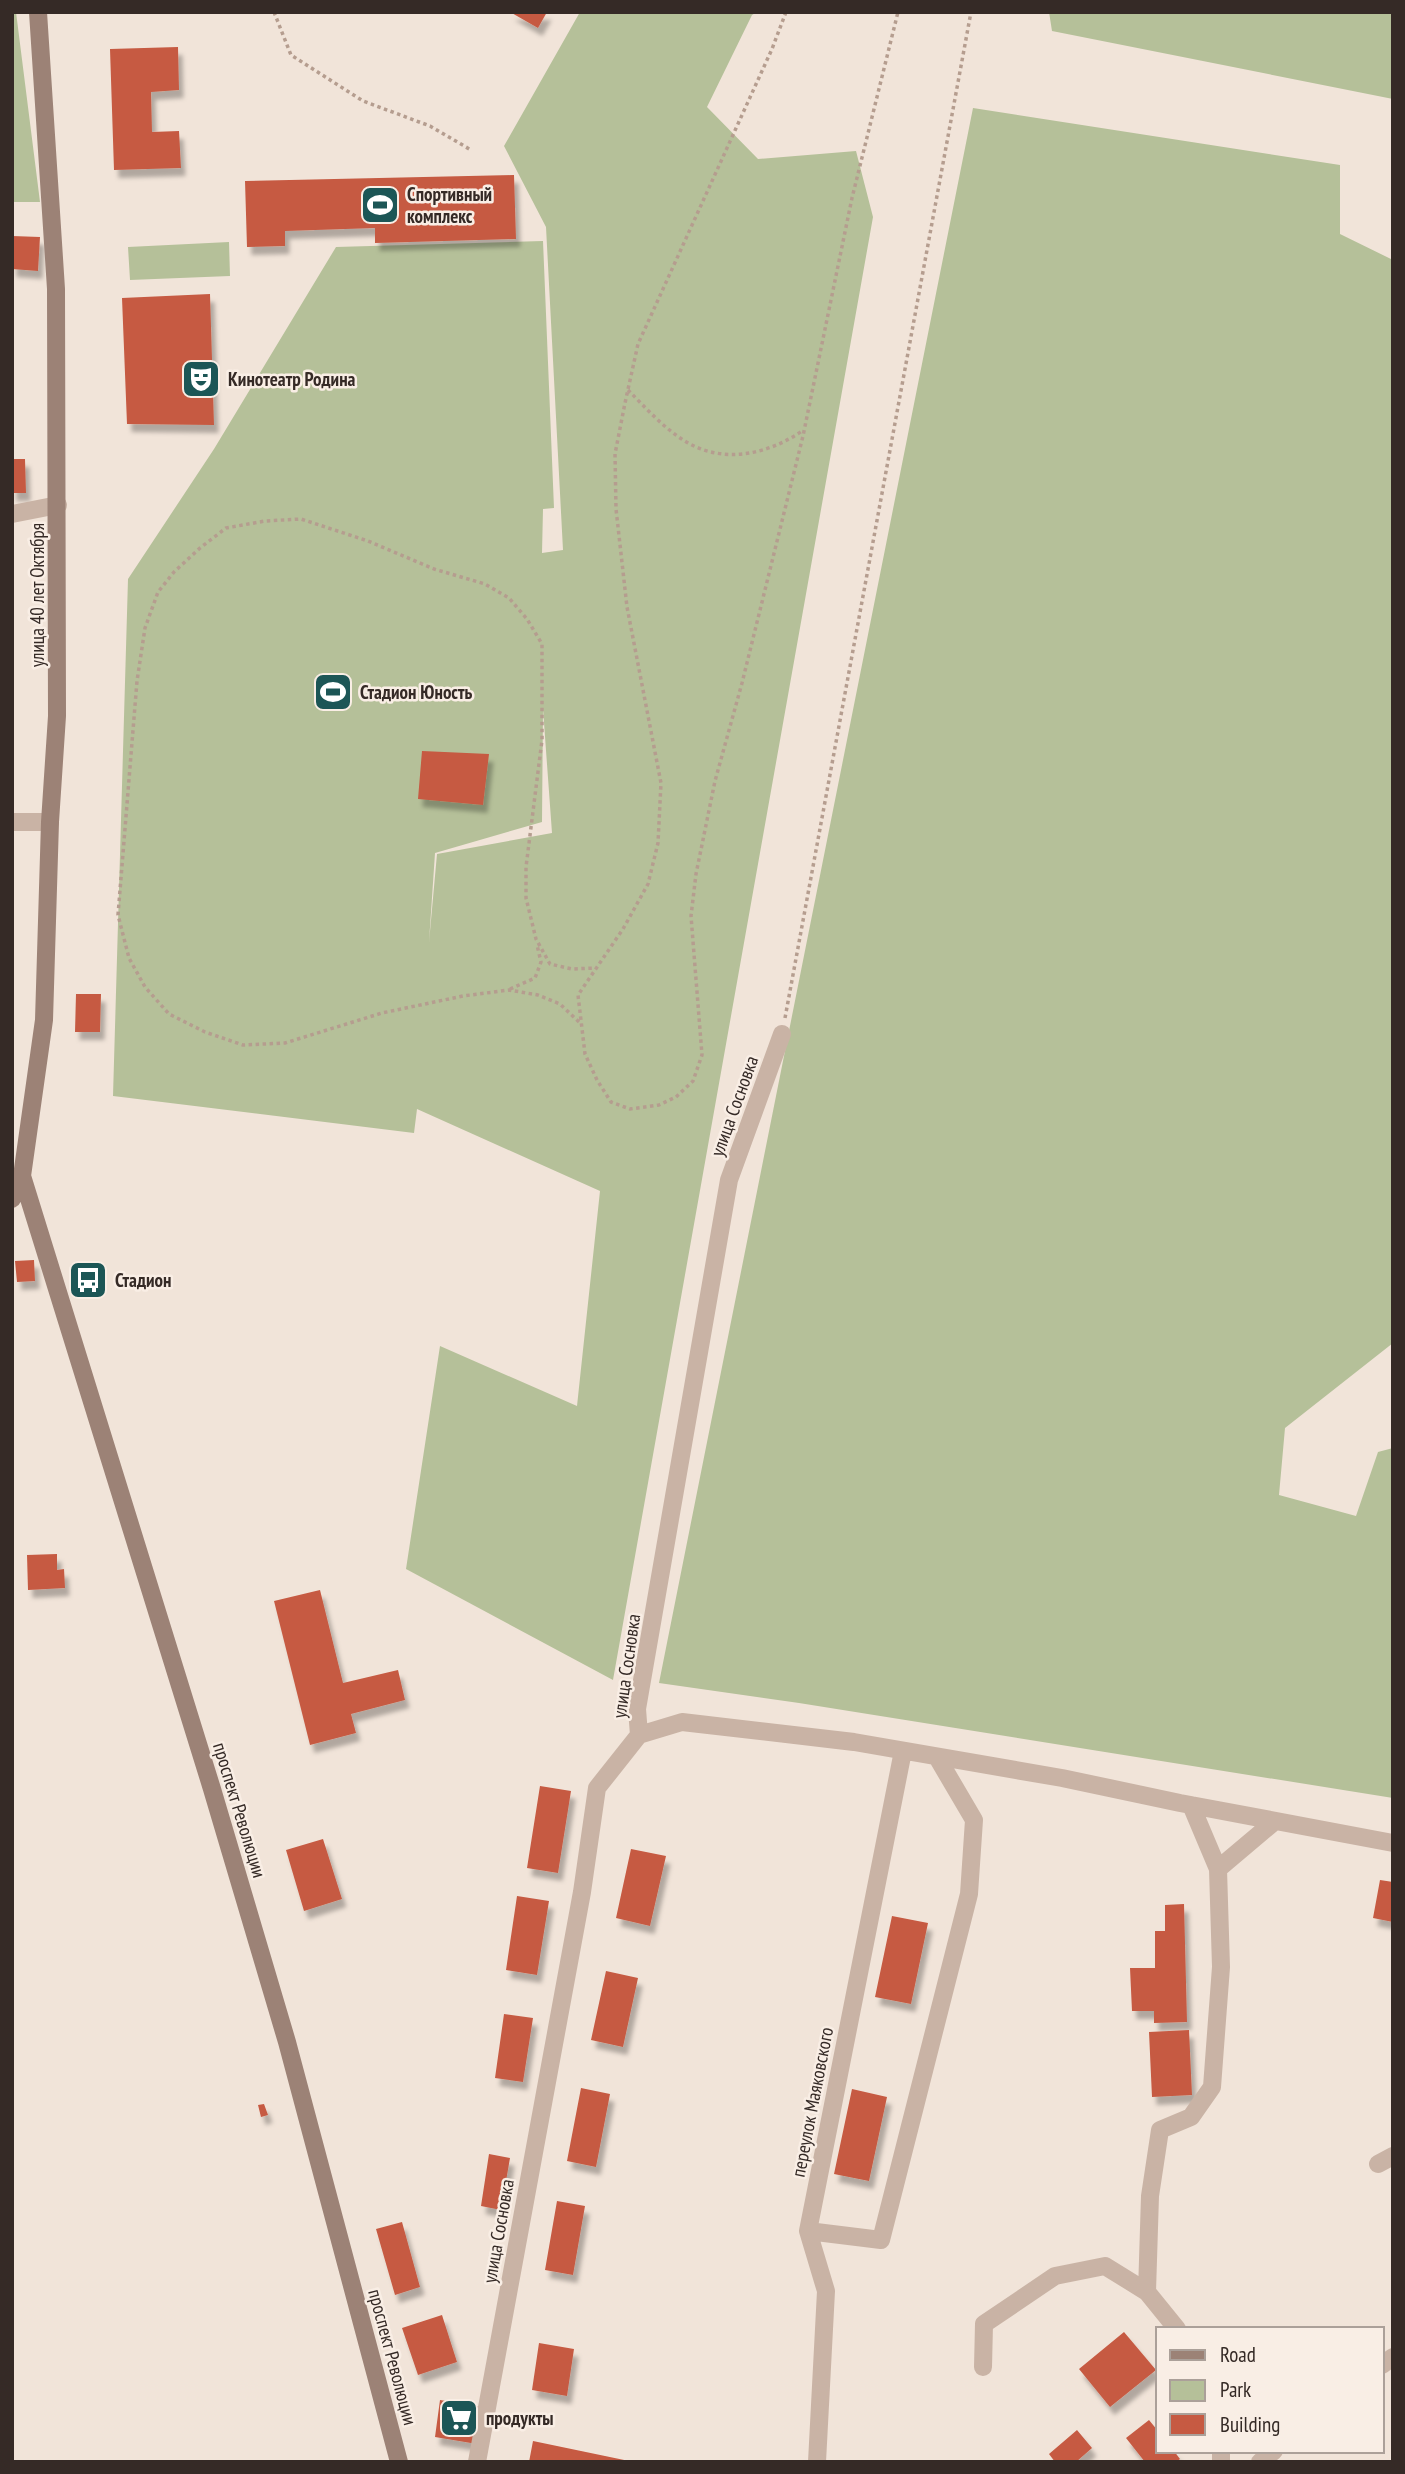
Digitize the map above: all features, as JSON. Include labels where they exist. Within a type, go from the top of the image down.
[{"type":"street","name":"улица 40 лет Октября","points":[[22,1176],[44,1020],[50,822],[57,716],[57,289],[38,12]]},
{"type":"street","points":[[12,514],[58,505]]},
{"type":"street","points":[[12,822],[50,822]]},
{"type":"street","name":"улица Сосновка","points":[[477,2462],[582,1892],[597,1788],[639,1735],[637,1709],[729,1180],[782,1034]]},
{"type":"street","points":[[12,1199],[22,1176]]},
{"type":"street","name":"проспект Революции","points":[[22,1176],[212,1789],[287,2042],[399,2462]]},
{"type":"street","points":[[639,1735],[682,1722],[854,1742],[1393,1843]]},
{"type":"street","name":"переулок Маяковского","points":[[817,2462],[826,2291],[808,2231],[903,1751]]},
{"type":"street","points":[[808,2231],[881,2240],[969,1894],[974,1819],[937,1757]]},
{"type":"street","points":[[1147,2292],[1150,2196],[1160,2130],[1191,2117],[1212,2087],[1221,1967],[1218,1869],[1191,1805]]},
{"type":"street","points":[[1218,1869],[1275,1821]]},
{"type":"street","points":[[983,2368],[984,2325],[1055,2276],[1105,2266],[1147,2292],[1175,2327]]},
{"type":"path","points":[[274,12],[291,55],[363,101],[430,126],[471,149]]},
{"type":"path","points":[[786,12],[734,134],[638,344],[615,454],[616,509],[627,607],[661,783],[658,843],[648,884],[623,929],[578,995],[585,1054],[611,1102],[630,1109],[659,1105],[676,1097],[693,1081],[702,1055],[691,916],[696,874],[715,781],[752,646],[804,429],[852,198],[898,12]]},
{"type":"path","points":[[782,1034],[971,12]]},
{"type":"path","points":[[628,390],[689,444],[719,455],[749,454],[783,444],[804,429]]},
{"type":"path","points":[[301,519],[368,541],[434,569],[485,584],[509,598],[527,619],[542,644],[542,740],[526,867],[526,898],[536,939],[541,962],[535,978],[509,990],[382,1013],[285,1043],[243,1045],[205,1032],[169,1014],[145,987],[129,958],[118,915],[137,681],[145,628],[158,592],[174,572],[226,528],[265,521],[301,519]]},
{"type":"path","points":[[536,939],[550,964],[572,969],[595,968]]},
{"type":"path","points":[[509,990],[538,995],[560,1004],[581,1023]]},
{"type":"green space","points":[[12,12],[16,12],[40,202],[12,202]]},
{"type":"green space","points":[[580,12],[757,12],[752,15],[707,107],[758,159],[856,151],[873,217],[613,1680],[406,1569],[440,1346],[577,1406],[600,1191],[417,1109],[414,1133],[113,1096],[128,579],[214,449],[336,247],[543,241],[554,508],[543,509],[542,553],[563,550],[546,227],[504,146]],"holes":[[[543,709],[552,833],[437,854],[429,942],[435,853],[542,822]]]},
{"type":"green space","points":[[1049,12],[1393,12],[1393,99],[1052,31]]},
{"type":"green space","points":[[973,108],[1340,165],[1340,234],[1393,260],[1393,1343],[1285,1428],[1279,1495],[1356,1516],[1378,1452],[1393,1448],[1393,1798],[659,1683]]},
{"type":"green space","points":[[229,242],[230,276],[130,280],[128,247]]},
{"type":"building","points":[[510,12],[547,12],[538,28]]},
{"type":"building","points":[[178,47],[179,90],[151,92],[152,132],[179,131],[181,168],[114,170],[110,49]]},
{"type":"building","name":"Спортивный комплекс","points":[[514,175],[516,239],[375,243],[375,228],[285,231],[285,246],[247,247],[245,181]]},
{"type":"building","points":[[12,236],[40,237],[38,271],[12,269]]},
{"type":"building","points":[[210,294],[214,425],[127,424],[122,298]]},
{"type":"building","points":[[12,459],[25,459],[26,493],[12,493]]},
{"type":"building","points":[[422,751],[489,754],[483,805],[418,799]]},
{"type":"building","points":[[76,994],[101,994],[100,1032],[75,1032]]},
{"type":"building","points":[[34,1260],[35,1281],[17,1282],[15,1261]]},
{"type":"building","points":[[57,1554],[57,1570],[64,1569],[65,1588],[28,1590],[27,1555]]},
{"type":"building","points":[[320,1590],[343,1683],[398,1670],[405,1700],[351,1714],[356,1733],[310,1745],[274,1601]]},
{"type":"building","points":[[540,1786],[571,1791],[558,1873],[527,1868]]},
{"type":"building","points":[[323,1839],[342,1899],[304,1911],[286,1850]]},
{"type":"building","points":[[631,1849],[666,1856],[650,1926],[616,1918]]},
{"type":"building","points":[[1380,1880],[1393,1882],[1393,1922],[1373,1918]]},
{"type":"building","points":[[517,1896],[549,1901],[537,1975],[506,1970]]},
{"type":"building","points":[[1184,1904],[1187,2022],[1154,2023],[1154,2011],[1132,2011],[1130,1968],[1155,1968],[1155,1931],[1165,1931],[1165,1905]]},
{"type":"building","points":[[892,1916],[928,1923],[911,2004],[875,1997]]},
{"type":"building","points":[[606,1971],[638,1978],[623,2047],[591,2040]]},
{"type":"building","points":[[504,2014],[533,2018],[523,2082],[495,2078]]},
{"type":"building","points":[[1189,2030],[1192,2095],[1152,2097],[1149,2032]]},
{"type":"building","points":[[581,2088],[610,2094],[596,2167],[567,2161]]},
{"type":"building","points":[[852,2089],[887,2097],[869,2181],[834,2174]]},
{"type":"building","points":[[264,2104],[268,2115],[261,2117],[258,2105]]},
{"type":"building","points":[[489,2154],[510,2158],[501,2210],[481,2206]]},
{"type":"building","points":[[557,2201],[585,2206],[573,2275],[545,2270]]},
{"type":"building","points":[[402,2222],[420,2287],[395,2295],[376,2229]]},
{"type":"building","points":[[442,2315],[457,2362],[418,2375],[402,2328]]},
{"type":"building","points":[[1124,2332],[1156,2370],[1110,2407],[1079,2369]]},
{"type":"building","points":[[539,2343],[574,2349],[567,2396],[532,2390]]},
{"type":"building","points":[[440,2400],[482,2407],[477,2444],[435,2437]]},
{"type":"building","points":[[1149,2420],[1156,2429],[1156,2453],[1176,2453],[1180,2459],[1176,2462],[1145,2462],[1126,2438]]},
{"type":"building","points":[[1077,2430],[1092,2448],[1076,2462],[1055,2462],[1049,2454]]},
{"type":"building","points":[[533,2441],[629,2461],[629,2462],[529,2462]]},
{"type":"place","name":"Спортивный комплекс","points":[[380,205]]},
{"type":"place","name":"Кинотеатр Родина","points":[[201,379]]},
{"type":"place","name":"Стадион Юность","points":[[333,692]]},
{"type":"place","name":"Стадион","points":[[88,1280]]},
{"type":"place","name":"продукты","points":[[459,2418]]}]
